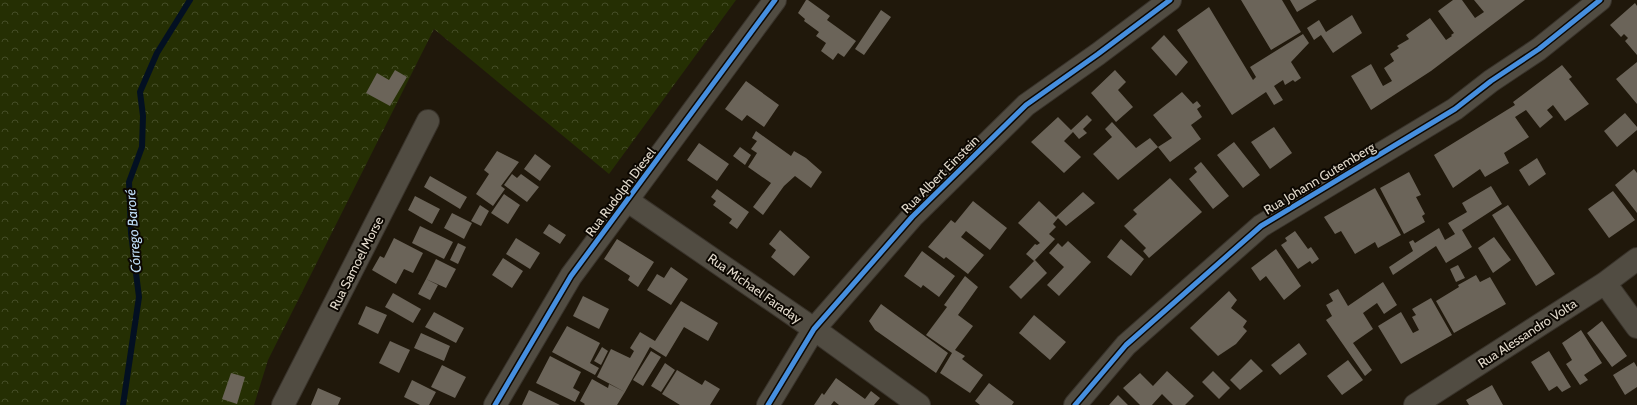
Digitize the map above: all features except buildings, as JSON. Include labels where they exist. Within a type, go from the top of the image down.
[{"type":"street","name":"Rua Rudolph Diesel","points":[[495,405],[571,276],[628,201],[775,0]]},
{"type":"street","name":"Rua Albert Einstein","points":[[768,405],[814,329],[912,217],[1026,105],[1098,54],[1170,0]]},
{"type":"street","name":"Rua Johann Gutemberg","points":[[1075,405],[1126,345],[1261,226],[1455,109],[1538,49],[1600,0]]},
{"type":"street","name":"Rua Samoel Morse","points":[[283,405],[428,121]]},
{"type":"street","name":"Rua Michael Faraday","points":[[628,201],[814,329],[919,405]]},
{"type":"street","name":"Rua Alessandro Volta","points":[[1415,405],[1605,283],[1637,259]]},
{"type":"street","points":[[1605,283],[1637,327]]},
{"type":"green space","points":[[0,0],[736,0],[609,174],[434,29],[268,360],[254,405],[0,405]]},
{"type":"waterway","name":"Córrego Baroré","points":[[123,405],[139,297],[131,233],[129,182],[142,147],[143,116],[140,92],[157,53],[190,0]]},
{"type":"cycle path","points":[[495,405],[571,276],[775,0]]},
{"type":"cycle path","points":[[768,405],[814,329],[912,217],[1026,105],[1098,54],[1170,0]]},
{"type":"cycle path","points":[[1075,405],[1126,345],[1261,226],[1455,109],[1491,81],[1539,49],[1600,0]]}]
